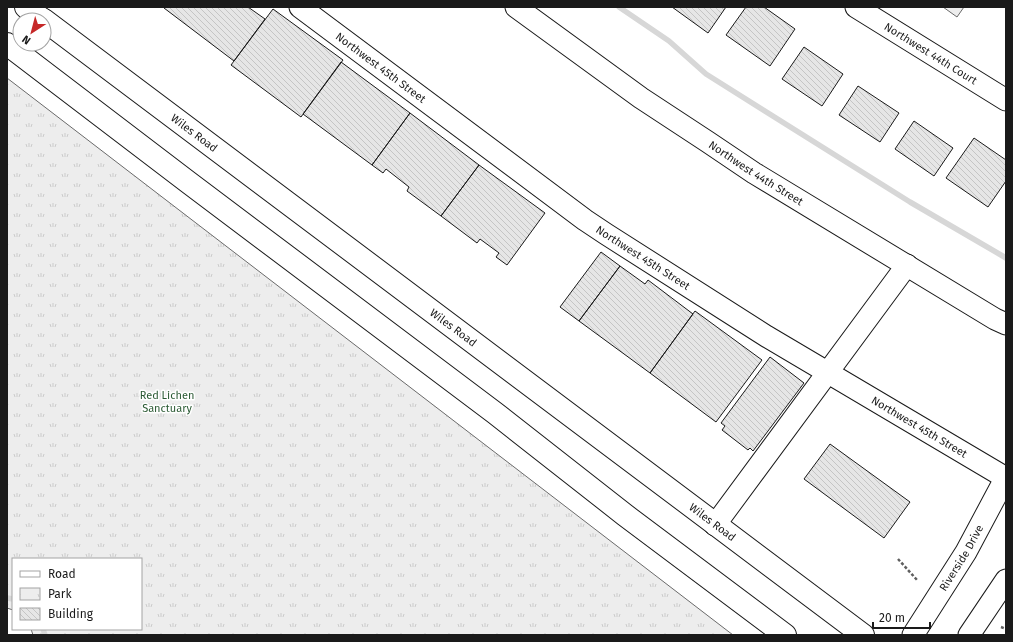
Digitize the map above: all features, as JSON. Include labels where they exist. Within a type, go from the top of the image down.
[{"type":"main road","name":"Wiles Road","points":[[52,26],[863,635]]},
{"type":"main road","points":[[7,44],[207,197],[495,413],[625,515],[785,635]]},
{"type":"street","name":"Northwest 45th Street","points":[[300,7],[585,220],[766,336],[1006,478]]},
{"type":"street","name":"Northwest 44th Street","points":[[516,7],[641,98],[754,173],[995,319],[1006,324]]},
{"type":"street","name":"Northwest 44th Court","points":[[856,7],[1006,100]]},
{"type":"street","points":[[715,524],[907,265]]},
{"type":"street","name":"Riverside Drive","points":[[912,635],[966,552],[1006,478]]},
{"type":"street","points":[[969,635],[1006,580]]},
{"type":"path","points":[[898,559],[918,581]]},
{"type":"path","points":[[1001,627],[1006,629]]},
{"type":"green space","name":"Red Lichen Sanctuary","points":[[7,78],[733,635],[33,635],[31,630],[142,630],[142,558],[12,558],[12,610],[7,608]]},
{"type":"shaded area","points":[[943,7],[964,7],[957,17]]},
{"type":"building","points":[[248,7],[265,19],[234,61],[164,8]]},
{"type":"building","points":[[672,7],[726,7],[708,33]]},
{"type":"building","points":[[746,7],[764,7],[795,29],[770,66],[726,35]]},
{"type":"building","points":[[273,9],[343,60],[301,117],[231,65]]},
{"type":"building","points":[[804,47],[843,74],[822,106],[782,79]]},
{"type":"building","points":[[341,62],[410,113],[372,165],[303,114]]},
{"type":"building","points":[[858,86],[899,113],[880,142],[839,115]]},
{"type":"building","points":[[410,113],[479,165],[441,216],[407,191],[409,187],[386,169],[383,173],[372,165]]},
{"type":"building","points":[[914,121],[953,148],[934,176],[895,149]]},
{"type":"building","points":[[974,138],[1006,160],[1006,181],[988,207],[946,178]]},
{"type":"building","points":[[479,165],[545,213],[507,265],[496,257],[499,253],[480,239],[477,243],[441,216]]},
{"type":"building","points":[[601,252],[620,266],[579,321],[560,307]]},
{"type":"building","points":[[620,266],[645,284],[648,280],[693,314],[650,373],[579,321]]},
{"type":"building","points":[[695,311],[762,360],[716,422],[650,373]]},
{"type":"building","points":[[770,357],[804,383],[753,451],[750,448],[748,450],[722,430],[725,426],[721,423]]},
{"type":"building","points":[[830,444],[910,502],[884,538],[804,479]]},
{"type":"waterway","points":[[619,7],[669,41],[706,74],[910,202],[1006,258]]},
{"type":"waterway","points":[[7,598],[12,599]]},
{"type":"waterway","points":[[43,630],[45,635]]}]
